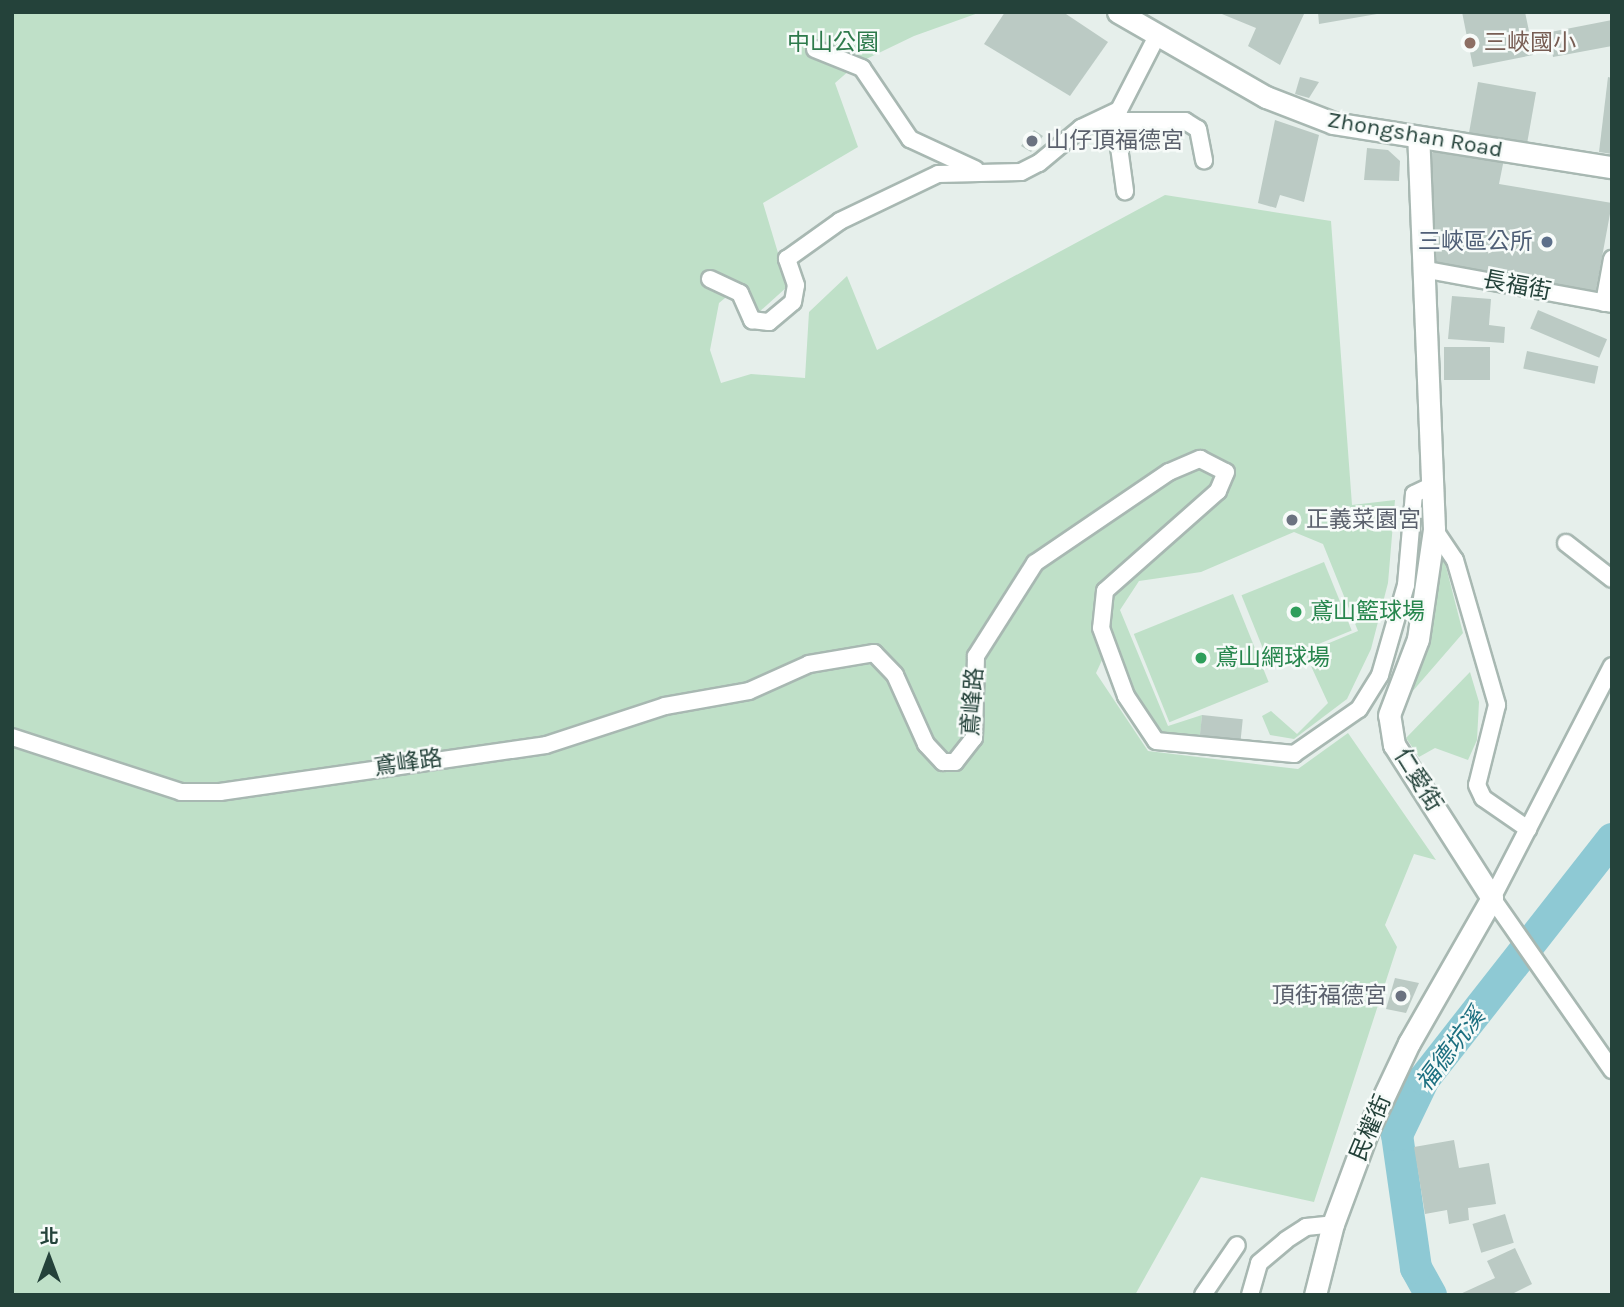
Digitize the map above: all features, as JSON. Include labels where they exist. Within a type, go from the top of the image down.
[{"type":"street","name":"Zhongshan Road","points":[[1118,12],[1156,38],[1266,97],[1333,123],[1612,167]]},
{"type":"street","points":[[710,279],[740,293],[752,320],[769,322],[793,302],[796,285],[787,259],[872,205],[938,174],[975,169],[1021,172],[1119,110],[1156,38]]},
{"type":"street","points":[[815,49],[862,68],[910,139],[975,169]]},
{"type":"street","points":[[1098,121],[1116,125],[1185,121],[1198,130],[1204,160]]},
{"type":"street","points":[[1116,125],[1125,191]]},
{"type":"street","name":"仁愛街","points":[[1418,138],[1434,529],[1418,639],[1389,715],[1394,745],[1492,898]]},
{"type":"street","points":[[1608,303],[1612,259]]},
{"type":"street","name":"長福街","points":[[1422,269],[1608,303]]},
{"type":"street","name":"鳶峰路","points":[[12,737],[181,792],[220,792],[546,745],[665,706],[750,691],[808,664],[874,653],[895,676],[926,744],[943,762],[955,762],[974,738],[976,656],[1035,563],[1169,472],[1200,459],[1226,472],[1218,491],[1111,585],[1101,628],[1126,696],[1156,741],[1294,754],[1359,709],[1380,675],[1406,584],[1414,495],[1433,485]]},
{"type":"street","name":"仁愛街","points":[[1434,529],[1455,560],[1497,705],[1477,785],[1483,798],[1528,829]]},
{"type":"street","points":[[1566,544],[1612,579]]},
{"type":"street","points":[[1612,666],[1492,898],[1612,1070]]},
{"type":"street","name":"民權街","points":[[1315,1295],[1333,1224],[1409,1042],[1492,898]]},
{"type":"street","points":[[1250,1295],[1259,1264],[1286,1240],[1306,1227],[1333,1224]]},
{"type":"street","points":[[1203,1295],[1237,1245]]},
{"type":"green space","name":"中山公園","points":[[12,12],[981,12],[914,36],[858,63],[835,83],[858,147],[763,203],[788,286],[758,313],[742,284],[719,303],[710,350],[721,383],[751,374],[805,378],[809,312],[847,276],[877,350],[1165,195],[1331,221],[1352,505],[1395,500],[1388,583],[1371,649],[1347,699],[1294,739],[1270,735],[1262,716],[1271,711],[1297,734],[1328,703],[1305,653],[1358,631],[1323,544],[1294,532],[1201,572],[1139,581],[1120,610],[1168,726],[1202,715],[1200,737],[1162,734],[1132,691],[1111,641],[1096,673],[1148,751],[1298,769],[1348,733],[1436,860],[1414,854],[1385,925],[1397,947],[1314,1202],[1201,1177],[1135,1295],[12,1295]]},
{"type":"green space","points":[[1442,551],[1463,633],[1405,700],[1424,645]]},
{"type":"green space","name":"鳶山籃球場","points":[[1324,562],[1352,631],[1269,664],[1241,595]]},
{"type":"green space","name":"鳶山網球場","points":[[1233,594],[1269,682],[1169,722],[1134,634]]},
{"type":"green space","points":[[1470,672],[1479,702],[1477,740],[1468,760],[1435,748],[1419,757],[1406,738]]},
{"type":"building","points":[[1005,12],[1063,12],[1108,42],[1070,96],[984,44]]},
{"type":"building","points":[[1217,12],[1305,12],[1280,65],[1248,46],[1256,28]]},
{"type":"building","points":[[1318,12],[1377,12],[1377,14],[1319,24]]},
{"type":"building","points":[[1462,12],[1525,12],[1530,36],[1612,20],[1612,46],[1553,57],[1551,45],[1532,48],[1533,55],[1473,67]]},
{"type":"building","points":[[1300,77],[1319,82],[1309,98],[1295,94]]},
{"type":"building","points":[[1608,77],[1612,78],[1612,154],[1599,152]]},
{"type":"building","points":[[1478,82],[1536,92],[1526,150],[1468,140]]},
{"type":"building","points":[[1275,120],[1319,135],[1304,202],[1280,195],[1276,208],[1258,203]]},
{"type":"building","name":"山仔頂福德宮","points":[[1034,130],[1043,136],[1031,152],[1021,146]]},
{"type":"building","points":[[1367,148],[1388,150],[1400,161],[1399,181],[1364,180]]},
{"type":"building","points":[[1438,148],[1504,159],[1499,184],[1612,203],[1595,295],[1442,268],[1426,252],[1423,160]]},
{"type":"building","points":[[1452,296],[1491,299],[1489,325],[1505,327],[1504,343],[1448,339]]},
{"type":"building","points":[[1538,310],[1607,339],[1599,358],[1530,328]]},
{"type":"building","points":[[1444,347],[1490,347],[1490,380],[1444,380]]},
{"type":"building","points":[[1527,351],[1598,366],[1595,384],[1523,369]]},
{"type":"building","points":[[1202,715],[1243,719],[1240,741],[1200,737]]},
{"type":"building","name":"頂街福德宮","points":[[1395,978],[1419,983],[1406,1013],[1386,1009]]},
{"type":"building","points":[[1454,1140],[1459,1168],[1489,1163],[1496,1204],[1468,1208],[1469,1220],[1449,1224],[1447,1210],[1425,1214],[1414,1147]]},
{"type":"building","points":[[1505,1214],[1514,1243],[1481,1253],[1472,1224]]},
{"type":"building","points":[[1515,1248],[1532,1284],[1510,1295],[1458,1295],[1495,1278],[1487,1261]]},
{"type":"waterway","name":"福德坑溪","points":[[1431,1295],[1416,1268],[1397,1135],[1424,1079],[1612,839]]},
{"type":"place","name":"三峽國小","points":[[1470,43]]},
{"type":"place","name":"山仔頂福德宮","points":[[1032,141]]},
{"type":"place","name":"三峽區公所","points":[[1547,242]]},
{"type":"place","name":"正義菜園宮","points":[[1292,520]]},
{"type":"place","name":"鳶山籃球場","points":[[1296,612]]},
{"type":"place","name":"鳶山網球場","points":[[1201,658]]},
{"type":"place","name":"頂街福德宮","points":[[1401,996]]}]
